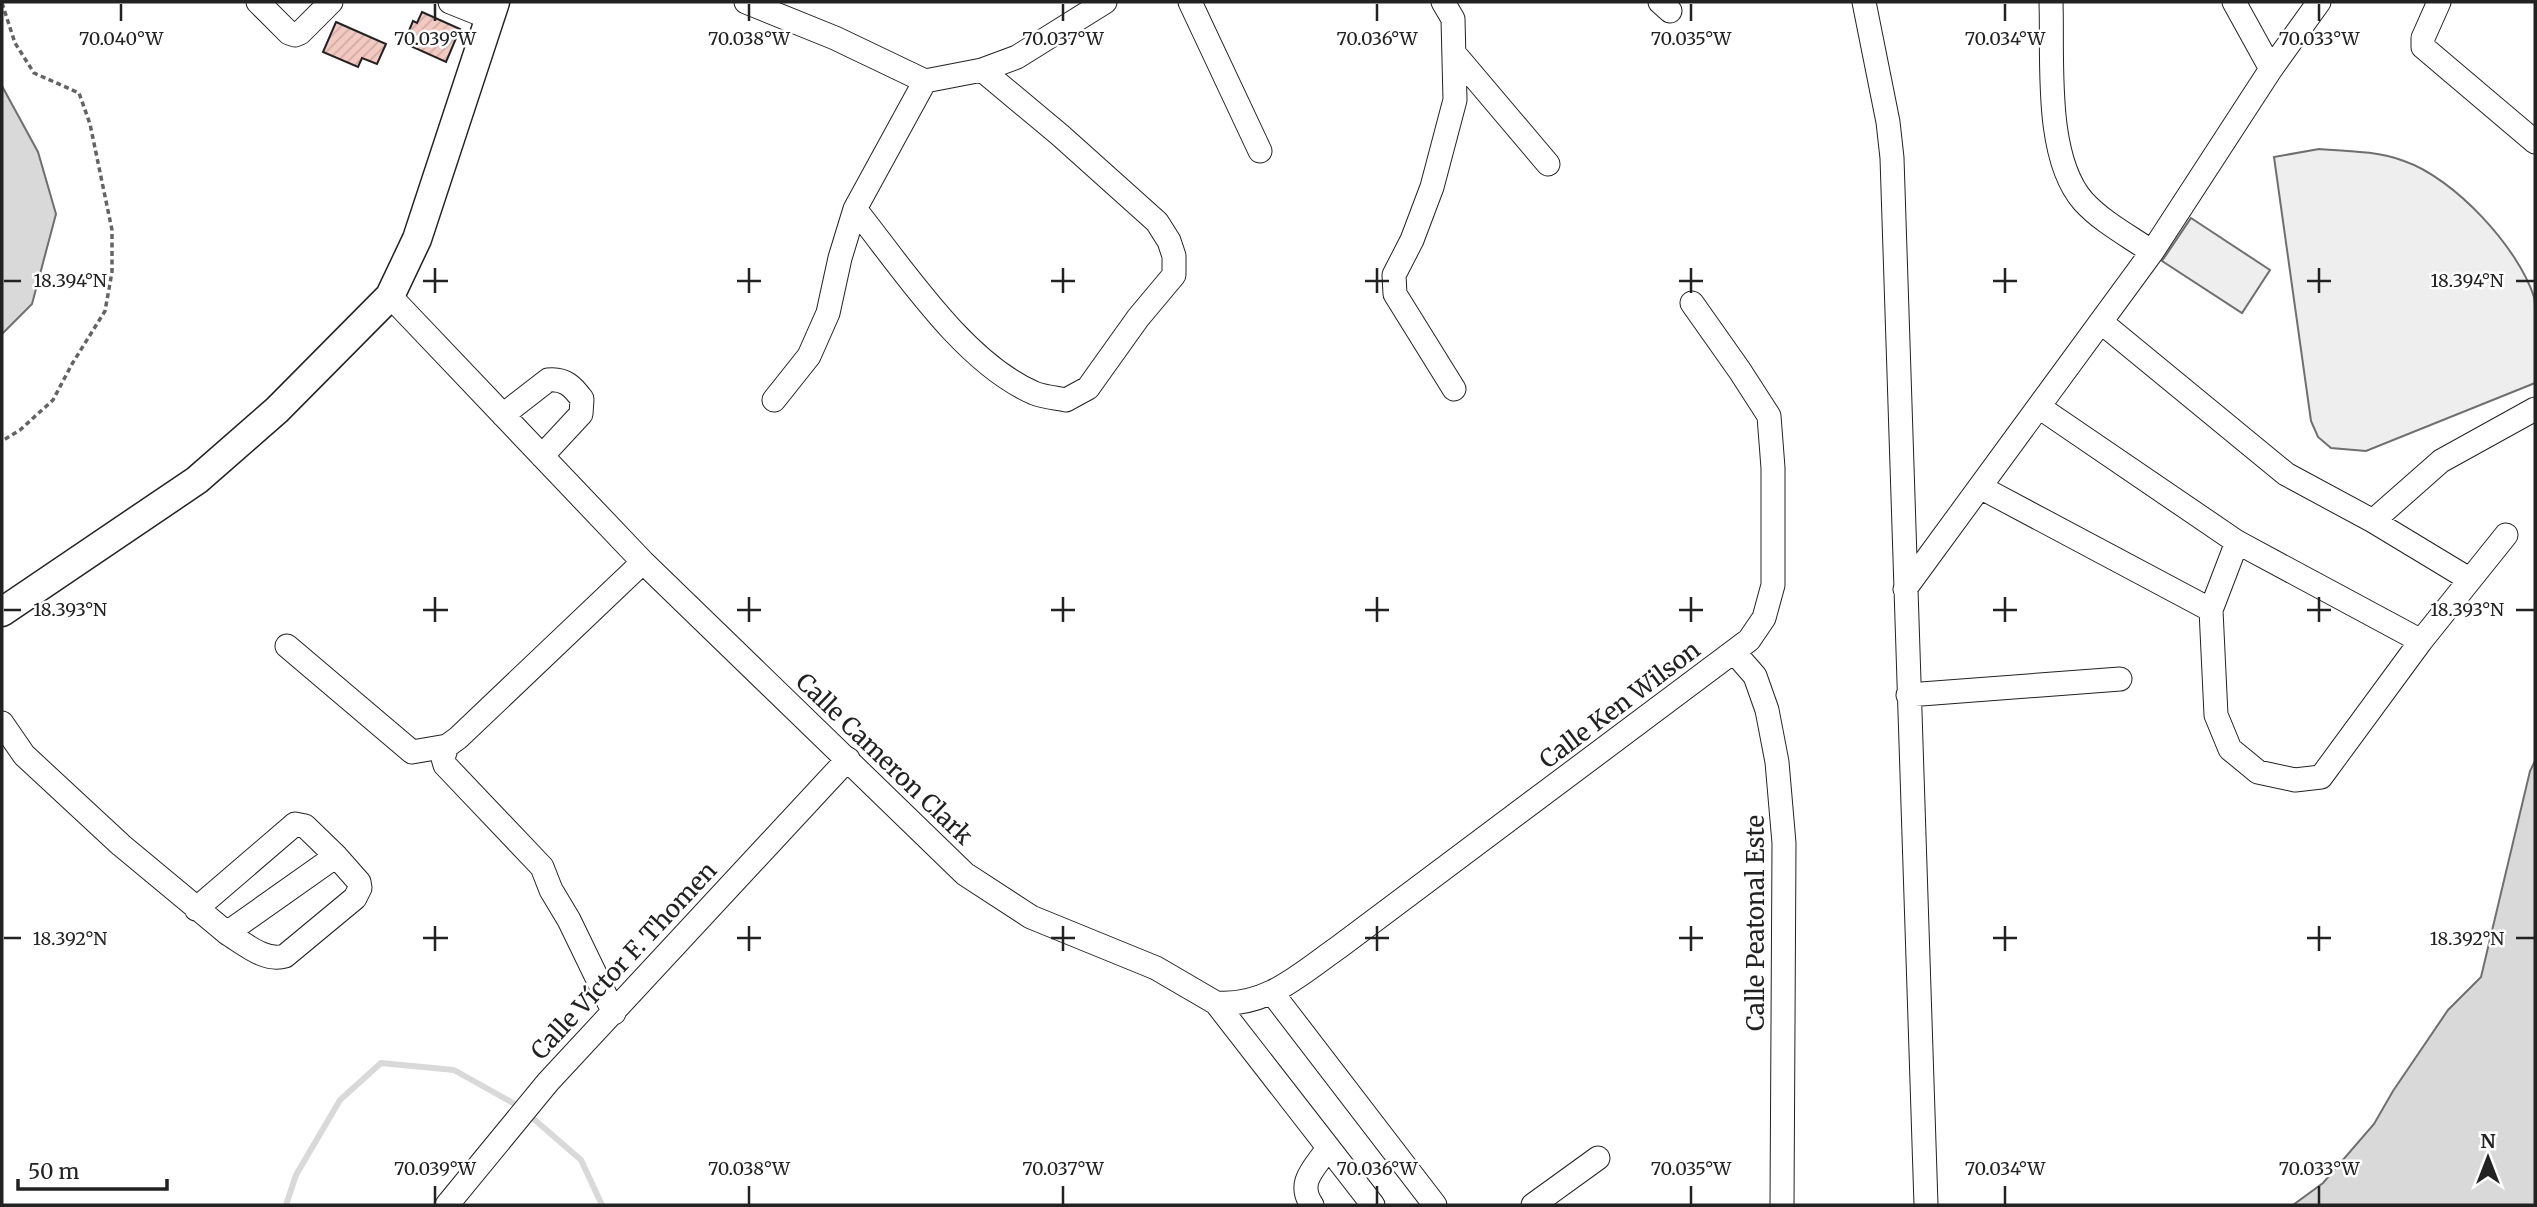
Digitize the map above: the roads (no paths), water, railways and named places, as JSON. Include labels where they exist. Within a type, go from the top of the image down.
[{"type":"main road","points":[[2,612],[197,480],[277,410],[390,296],[417,239],[493,10]]},
{"type":"street","points":[[258,2],[289,33],[295,35],[331,2]]},
{"type":"street","points":[[450,2],[493,10]]},
{"type":"street","points":[[746,2],[835,38],[925,81],[982,71],[1017,57],[1105,2]]},
{"type":"street","points":[[1190,2],[1260,151]]},
{"type":"street","points":[[1443,2],[1453,19],[1455,100],[1439,162],[1412,240],[1394,275],[1395,294],[1454,389]]},
{"type":"street","points":[[1864,2],[1888,122],[1892,158],[1926,1205]]},
{"type":"street","points":[[2051,2],[2055,131],[2064,168],[2081,199],[2100,217],[2152,252]]},
{"type":"street","points":[[2234,2],[2271,69]]},
{"type":"street","points":[[1905,589],[2152,252],[2271,69],[2319,2]]},
{"type":"street","points":[[2439,2],[2423,38],[2423,47],[2535,142]]},
{"type":"street","points":[[1454,53],[1548,164]]},
{"type":"street","points":[[855,209],[954,333],[998,372],[1036,393],[1066,400],[1088,387],[1138,318],[1174,275],[1174,256],[1157,222],[1060,135],[982,71]]},
{"type":"street","points":[[774,400],[809,356],[828,313],[840,258],[855,209],[925,81]]},
{"type":"street","name":"Calle Cameron Clark","points":[[390,296],[643,562],[965,874],[1031,917],[1156,968],[1216,1003],[1373,1205]]},
{"type":"street","name":"Calle Ken Wilson","points":[[1216,1003],[1238,1003],[1273,994],[1734,652],[1749,640],[1764,618],[1773,585],[1773,468],[1769,416],[1692,303]]},
{"type":"street","points":[[2101,322],[2286,474],[2373,521],[2469,579]]},
{"type":"street","points":[[503,415],[548,380],[566,382],[575,389],[582,399],[581,414],[542,456]]},
{"type":"street","points":[[2039,407],[2237,542],[2421,641]]},
{"type":"street","points":[[2373,521],[2441,461],[2535,409]]},
{"type":"street","points":[[1980,487],[2211,610]]},
{"type":"street","points":[[2237,542],[2211,610],[2216,715],[2230,749],[2258,772],[2295,780],[2321,777],[2421,641],[2506,535]]},
{"type":"street","points":[[287,646],[412,752],[447,746],[643,562]]},
{"type":"street","name":"Calle Peatonal Este","points":[[1734,652],[1755,676],[1768,710],[1777,762],[1784,843],[1782,1205]]},
{"type":"street","points":[[1908,695],[2120,679]]},
{"type":"street","points":[[2,723],[24,755],[121,845],[196,909],[227,933],[262,954],[276,959],[285,956],[355,898],[360,888],[359,882],[336,856],[305,826],[295,824],[196,909]]},
{"type":"street","points":[[447,746],[443,758],[445,765],[542,867],[551,890],[569,920],[614,1013]]},
{"type":"street","name":"Calle Víctor F. Thomen","points":[[447,1205],[548,1082],[848,759]]},
{"type":"street","points":[[227,933],[336,856]]},
{"type":"street","points":[[1273,994],[1435,1205]]},
{"type":"street","points":[[1312,1205],[1304,1193],[1305,1182],[1328,1148]]},
{"type":"street","points":[[1533,1205],[1598,1158]]},
{"type":"waterway","points":[[286,1205],[296,1175],[340,1100],[381,1063],[454,1070],[520,1107]]},
{"type":"waterway","points":[[528,1114],[581,1160],[602,1205]]}]
